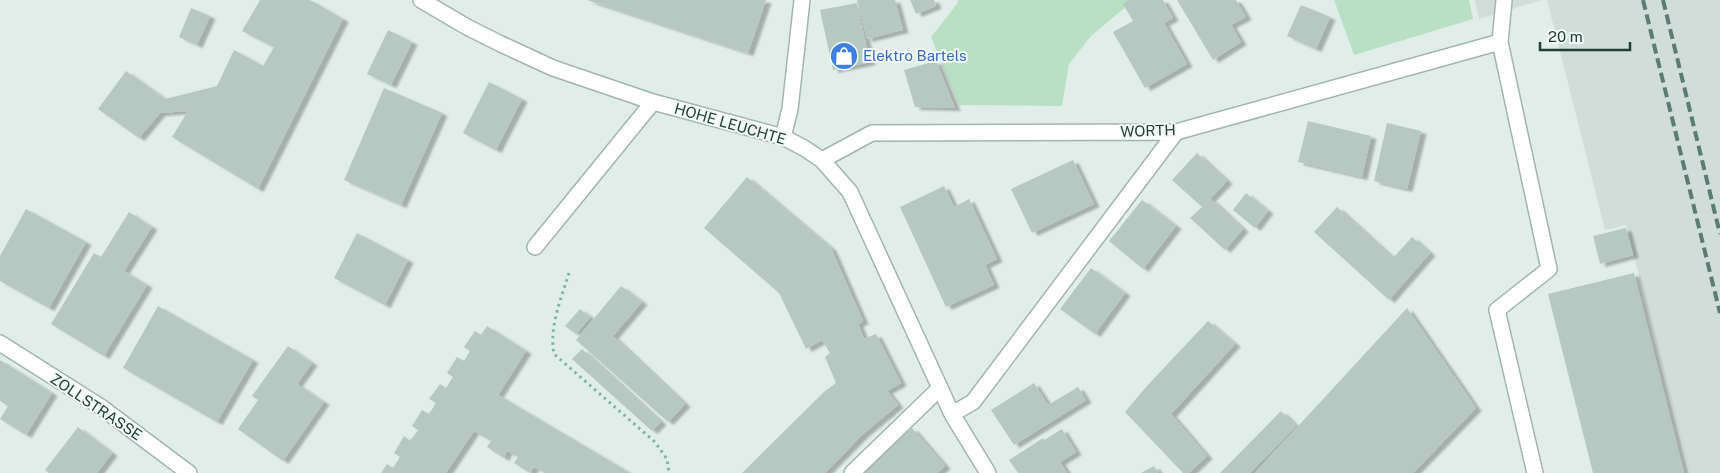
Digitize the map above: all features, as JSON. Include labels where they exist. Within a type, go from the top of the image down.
[{"type":"street","name":"HOHE LEUCHTE","points":[[420,0],[492,40],[553,68],[653,102],[783,137],[822,160],[850,192],[952,414],[988,473]]},
{"type":"street","points":[[783,137],[790,109],[802,0]]},
{"type":"street","points":[[1504,0],[1500,42],[1549,268],[1497,310],[1535,473]]},
{"type":"street","name":"WORTH","points":[[822,160],[872,133],[1176,132],[1500,42]]},
{"type":"street","points":[[535,247],[653,102]]},
{"type":"street","points":[[952,414],[973,402],[1176,132]]},
{"type":"street","name":"ZOLLSTRASSE","points":[[0,343],[101,407],[189,473]]},
{"type":"street","points":[[852,473],[940,388]]},
{"type":"path","points":[[569,273],[557,312],[552,340],[554,354],[655,442],[667,459],[669,473]]},
{"type":"shaded area","points":[[1475,0],[1542,0],[1479,19]]},
{"type":"shaded area","points":[[1547,0],[1720,0],[1720,473],[1690,473],[1626,225],[1605,230]]},
{"type":"green space","points":[[958,0],[1134,0],[1091,36],[1069,64],[1062,106],[959,105],[931,37],[957,4]]},
{"type":"green space","points":[[1334,0],[1469,0],[1473,19],[1354,55]]},
{"type":"building","points":[[260,0],[310,0],[343,19],[258,189],[172,137],[188,111],[160,113],[139,138],[98,109],[126,71],[165,99],[217,86],[234,50],[263,66],[274,47],[242,31]]},
{"type":"building","points":[[587,0],[766,0],[748,53]]},
{"type":"building","points":[[857,0],[895,0],[903,30],[867,39]]},
{"type":"building","points":[[910,0],[934,0],[936,6],[916,14]]},
{"type":"building","points":[[1129,0],[1163,0],[1173,18],[1164,23],[1187,64],[1145,88],[1113,32],[1133,21],[1123,4]]},
{"type":"building","points":[[1177,0],[1236,0],[1246,17],[1231,25],[1241,42],[1213,60]]},
{"type":"building","points":[[857,3],[870,62],[833,70],[820,10]]},
{"type":"building","points":[[1301,5],[1330,17],[1316,49],[1287,36]]},
{"type":"building","points":[[191,8],[210,16],[197,45],[179,37]]},
{"type":"building","points":[[388,30],[412,42],[391,85],[367,74]]},
{"type":"building","points":[[936,61],[955,108],[915,107],[904,70]]},
{"type":"building","points":[[489,82],[522,99],[496,150],[463,133]]},
{"type":"building","points":[[384,88],[442,113],[401,205],[344,180]]},
{"type":"building","points":[[1308,121],[1371,136],[1362,177],[1298,162]]},
{"type":"building","points":[[1387,123],[1421,131],[1407,189],[1374,181]]},
{"type":"building","points":[[1197,153],[1227,181],[1202,207],[1172,180]]},
{"type":"building","points":[[1073,160],[1094,204],[1032,233],[1011,189]]},
{"type":"building","points":[[747,177],[831,248],[863,321],[858,324],[864,339],[876,334],[901,383],[887,391],[898,405],[862,435],[825,473],[742,473],[825,391],[836,383],[825,357],[830,353],[822,340],[806,349],[779,293],[704,228]]},
{"type":"building","points":[[944,186],[954,207],[969,199],[997,259],[985,265],[994,285],[946,307],[900,207]]},
{"type":"building","points":[[1246,193],[1268,211],[1255,228],[1233,210]]},
{"type":"building","points":[[1211,199],[1243,229],[1225,250],[1190,218]]},
{"type":"building","points":[[1142,200],[1176,226],[1143,269],[1109,241]]},
{"type":"building","points":[[1337,207],[1393,258],[1412,237],[1430,253],[1389,300],[1314,232]]},
{"type":"building","points":[[26,209],[86,242],[49,308],[0,281],[0,256]]},
{"type":"building","points":[[129,212],[152,227],[124,271],[147,285],[104,356],[51,324],[94,253],[101,257]]},
{"type":"building","points":[[1626,228],[1633,255],[1600,264],[1593,236]]},
{"type":"building","points":[[357,233],[408,260],[385,305],[334,278]]},
{"type":"building","points":[[1091,268],[1125,293],[1095,334],[1060,309]]},
{"type":"building","points":[[1634,273],[1684,473],[1593,473],[1548,294]]},
{"type":"building","points":[[621,286],[642,302],[613,336],[685,404],[668,422],[576,340]]},
{"type":"building","points":[[158,306],[253,360],[217,422],[123,368]]},
{"type":"building","points":[[1407,308],[1476,408],[1413,473],[1255,473]]},
{"type":"building","points":[[580,309],[590,317],[576,334],[565,326]]},
{"type":"building","points":[[1208,321],[1235,344],[1171,414],[1207,456],[1189,473],[1183,473],[1125,412]]},
{"type":"building","points":[[487,326],[526,351],[498,395],[630,473],[545,473],[534,467],[530,473],[514,463],[518,457],[507,451],[504,458],[487,447],[491,441],[474,431],[446,473],[381,473],[387,464],[393,468],[400,457],[394,453],[404,436],[410,441],[418,430],[412,426],[422,410],[429,414],[436,403],[429,399],[440,384],[446,388],[453,377],[447,373],[457,357],[464,361],[470,351],[464,347],[475,331],[481,335]]},
{"type":"building","points":[[288,346],[312,363],[297,384],[324,402],[283,461],[238,429],[258,400],[252,396]]},
{"type":"building","points":[[582,349],[661,422],[652,431],[572,359]]},
{"type":"building","points":[[0,360],[52,393],[26,435],[0,419],[8,406],[0,401]]},
{"type":"building","points":[[1034,383],[1048,405],[1078,387],[1086,400],[1014,445],[991,410]]},
{"type":"building","points":[[1281,411],[1296,426],[1250,473],[1220,473]]},
{"type":"building","points":[[78,427],[112,453],[97,473],[49,473],[45,470]]},
{"type":"building","points":[[912,428],[945,466],[937,473],[861,473]]},
{"type":"building","points":[[1062,429],[1076,452],[1060,462],[1067,473],[1018,473],[1009,460],[1043,438],[1044,440]]},
{"type":"building","points":[[1154,466],[1159,473],[1141,473]]},
{"type":"railway","points":[[1643,0],[1720,313]]},
{"type":"railway","points":[[1663,0],[1720,234]]},
{"type":"place","name":"Elektro Bartels","points":[[844,56]]}]
